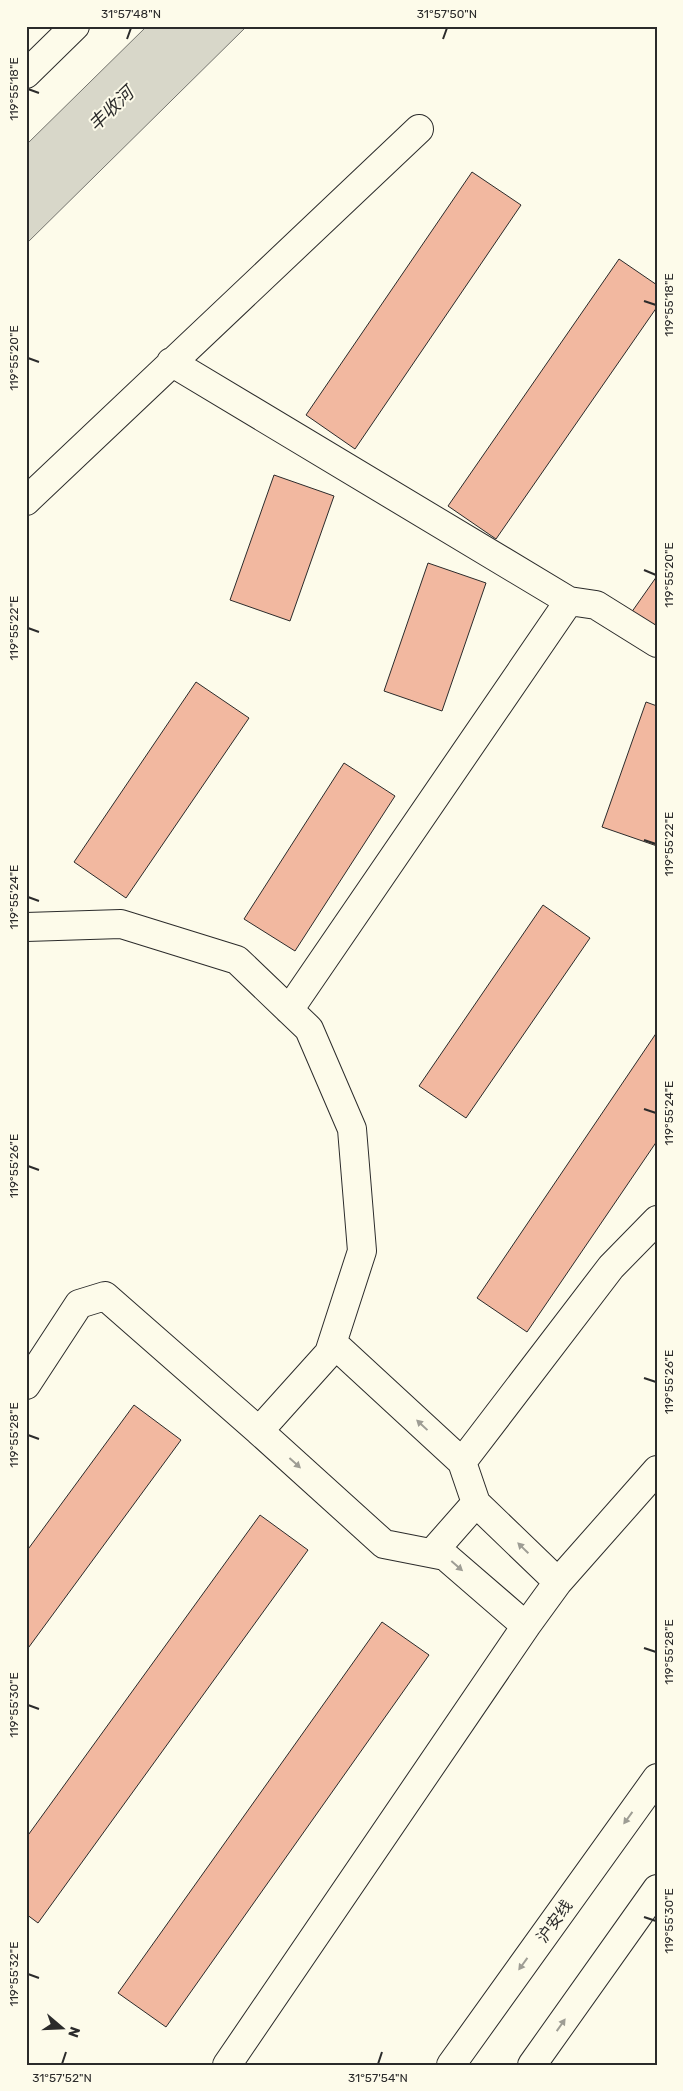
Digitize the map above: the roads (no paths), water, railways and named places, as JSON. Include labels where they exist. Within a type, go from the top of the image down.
[{"type":"main road","points":[[31,62],[75,26]]},
{"type":"main road","points":[[26,501],[418,129]]},
{"type":"main road","points":[[171,362],[569,601],[596,605],[657,643]]},
{"type":"main road","points":[[289,1010],[569,601]]},
{"type":"main road","points":[[26,927],[121,924],[237,960],[309,1029],[352,1129],[362,1251],[330,1354],[259,1431]]},
{"type":"main road","points":[[462,1462],[611,1267],[657,1220]]},
{"type":"main road","points":[[26,1384],[78,1304],[105,1296],[384,1544],[445,1556],[526,1626]]},
{"type":"main road","points":[[332,1343],[462,1462],[476,1503],[558,1582]]},
{"type":"main road","points":[[227,2065],[526,1626],[558,1582],[657,1470]]},
{"type":"main road","points":[[432,1553],[476,1503]]},
{"type":"main road","name":"沪安线","points":[[451,2065],[657,1778]]},
{"type":"main road","points":[[532,2065],[657,1890]]},
{"type":"water","name":"丰收河","points":[[147,26],[247,26],[26,244],[26,145]]}]
